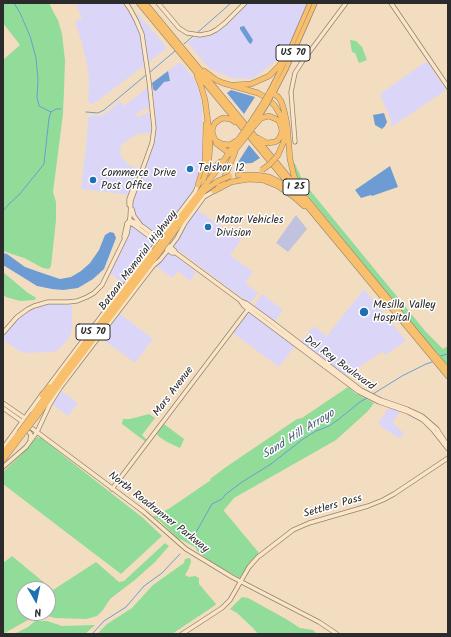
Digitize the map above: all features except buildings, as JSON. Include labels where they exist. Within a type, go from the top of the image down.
[{"type":"highway","name":"I 25","points":[[139,3],[448,376]]},
{"type":"highway","name":"I 25","points":[[145,3],[448,370]]},
{"type":"highway","points":[[184,50],[209,75],[223,83],[258,93],[268,99],[275,106],[282,118],[285,132],[284,141],[278,155],[262,170],[230,176],[218,181],[204,191]]},
{"type":"highway","points":[[223,83],[242,85],[251,84],[261,80],[279,66],[288,53]]},
{"type":"highway","points":[[186,60],[195,72],[204,95],[210,147],[208,167],[189,206]]},
{"type":"highway","points":[[271,94],[281,101],[284,110],[287,124],[290,159],[294,176],[299,187],[314,208]]},
{"type":"highway","name":"US 70","points":[[233,151],[271,94]]},
{"type":"highway","points":[[198,185],[205,162],[206,106]]},
{"type":"highway","points":[[252,124],[269,116],[279,121],[282,128],[281,136],[278,140],[270,143],[266,143],[253,135]]},
{"type":"highway","points":[[242,138],[232,144],[222,144],[216,141],[212,131],[213,127],[223,118],[232,120],[244,129]]},
{"type":"highway","points":[[209,130],[213,141],[233,151]]},
{"type":"highway","name":"US 70","points":[[233,151],[242,138]]},
{"type":"highway","points":[[198,185],[202,176],[233,151]]},
{"type":"highway","points":[[214,191],[223,181],[233,151]]},
{"type":"highway","name":"Bataan Memorial Highway","points":[[167,234],[204,191],[233,151]]},
{"type":"highway","name":"Bataan Memorial Highway","points":[[33,414],[85,350],[167,234],[233,151]]},
{"type":"highway","points":[[238,175],[256,175],[274,179],[286,187],[330,234]]},
{"type":"highway","points":[[214,191],[237,181],[263,180],[278,186],[304,206]]},
{"type":"highway","name":"Bataan Memorial Highway","points":[[3,453],[155,251]]},
{"type":"highway","points":[[74,370],[85,350]]},
{"type":"highway","points":[[42,395],[63,372]]},
{"type":"highway","name":"Bataan Memorial Highway","points":[[3,460],[19,433]]},
{"type":"main road","points":[[3,333],[16,317],[34,306],[48,302],[77,301],[94,293],[102,285],[127,234],[129,199],[152,143],[153,120],[143,39],[140,28],[126,3]]},
{"type":"main road","points":[[158,3],[181,30],[191,34],[200,35],[210,34],[216,30],[245,3]]},
{"type":"main road","name":"US 70","points":[[271,94],[310,3]]},
{"type":"main road","name":"US 70","points":[[271,94],[286,69],[315,3]]},
{"type":"main road","points":[[295,142],[291,92],[295,73],[346,3]]},
{"type":"main road","points":[[391,3],[448,87]]},
{"type":"main road","points":[[128,221],[131,201],[141,171]]},
{"type":"main road","points":[[175,240],[172,242],[164,237],[195,192],[198,185]]},
{"type":"main road","points":[[3,467],[30,442],[37,432],[50,404],[74,370],[153,266],[160,260],[204,197],[214,191]]},
{"type":"main road","points":[[131,201],[134,216],[143,228]]},
{"type":"main road","name":"Del Rey Boulevard","points":[[128,221],[143,228],[175,251],[241,301],[244,306],[249,308],[283,333],[357,390],[387,406],[406,411],[418,417],[431,428],[448,448]]},
{"type":"main road","points":[[155,251],[158,240],[167,234]]},
{"type":"main road","points":[[44,418],[40,422],[35,423],[29,417],[33,414],[42,395],[158,247],[164,252],[163,256]]},
{"type":"main road","name":"Mars Avenue","points":[[112,489],[249,308]]},
{"type":"main road","name":"Del Rey Boulevard","points":[[283,333],[290,340],[310,352],[364,391],[381,400],[410,410],[422,416],[437,429],[448,448]]},
{"type":"main road","name":"North Roadrunner Parkway","points":[[3,403],[35,428],[37,432],[144,512],[186,549],[232,577],[337,634]]},
{"type":"main road","name":"North Roadrunner Parkway","points":[[3,408],[9,409]]},
{"type":"main road","points":[[19,433],[24,420],[33,414]]},
{"type":"main road","points":[[3,448],[19,433],[21,428],[30,433],[30,442]]},
{"type":"main road","name":"Settlers Pass","points":[[182,634],[222,608],[230,600],[249,567],[258,557],[293,530],[310,522],[380,502],[448,458]]},
{"type":"shaded area","points":[[76,3],[122,3],[133,18],[138,14],[167,48],[95,103],[91,104],[88,101],[89,79],[87,65],[75,21],[82,18]]},
{"type":"shaded area","points":[[247,3],[308,3],[289,47],[281,57],[252,79],[231,78],[209,68],[188,43],[195,37],[205,37],[217,32],[234,18]]},
{"type":"shaded area","points":[[427,61],[446,90],[391,127],[391,121],[380,94]]},
{"type":"shaded area","points":[[180,62],[193,77],[199,91],[202,105],[202,165],[192,193],[124,284],[110,273],[129,229],[132,201],[153,147],[156,121],[153,89],[155,91],[164,82],[170,81],[168,71]]},
{"type":"shaded area","points":[[148,87],[149,108],[136,114],[137,117],[148,113],[150,115],[151,133],[137,134],[121,145],[120,155],[129,165],[140,169],[130,195],[81,189],[88,117],[100,116],[106,113],[120,101],[124,106]]},
{"type":"shaded area","points":[[196,209],[241,240],[230,255],[253,272],[245,283],[258,293],[250,304],[173,246]]},
{"type":"shaded area","points":[[296,215],[307,229],[288,252],[276,243]]},
{"type":"shaded area","points":[[170,252],[196,272],[190,281],[178,271],[172,278],[156,266]]},
{"type":"shaded area","name":"Mesilla Valley Hospital","points":[[364,289],[406,341],[385,355],[382,352],[346,376],[301,342],[314,326],[327,336]]},
{"type":"shaded area","points":[[262,294],[283,310],[274,322],[254,307]]},
{"type":"shaded area","points":[[48,304],[72,305],[72,328],[70,336],[58,350],[51,352],[27,353],[19,351],[7,343],[3,338],[14,323],[28,311]]},
{"type":"shaded area","points":[[248,312],[295,346],[279,367],[233,333]]},
{"type":"shaded area","points":[[119,313],[153,339],[135,363],[101,338]]},
{"type":"shaded area","points":[[61,391],[78,403],[68,416],[52,404]]},
{"type":"shaded area","points":[[388,408],[400,411],[393,423],[404,433],[400,438],[383,428],[378,422]]},
{"type":"green space","points":[[3,3],[49,3],[58,20],[62,34],[65,60],[63,114],[53,192],[56,202],[56,220],[51,266],[49,269],[43,268],[24,258],[3,251],[3,60],[20,45],[3,23]]},
{"type":"green space","points":[[350,40],[356,41],[362,47],[367,60],[359,63],[355,53],[352,52]]},
{"type":"green space","points":[[293,163],[295,164],[304,183],[426,332],[443,349],[448,346],[448,367],[305,192],[298,179]]},
{"type":"green space","points":[[3,272],[36,299],[20,301],[3,295]]},
{"type":"green space","points":[[348,387],[355,393],[374,403],[367,412],[336,440],[234,498],[224,510],[259,553],[250,562],[240,578],[212,563],[198,552],[195,547],[178,539],[159,520],[153,517],[170,508],[211,480],[210,479],[226,467],[297,419],[302,418]]},
{"type":"green space","points":[[149,414],[155,418],[142,435],[147,440],[146,442],[122,424],[123,419],[130,419]]},
{"type":"green space","points":[[164,424],[184,439],[180,448],[158,436],[157,433]]},
{"type":"green space","points":[[37,437],[41,438],[143,518],[162,536],[121,574],[3,484],[3,472]]},
{"type":"green space","points":[[165,543],[169,546],[155,562],[110,599],[97,616],[86,619],[56,618],[56,588],[96,562],[119,582],[124,581]]},
{"type":"green space","points":[[12,556],[42,581],[16,581],[16,621],[26,621],[3,634],[3,563]]},
{"type":"green space","points":[[190,558],[191,562],[185,575],[199,578],[199,584],[216,604],[214,606],[172,634],[97,634],[107,624],[132,608],[153,585],[184,563],[185,559]]},
{"type":"green space","points":[[242,597],[248,598],[300,628],[313,630],[317,634],[258,634],[237,613],[230,609]]},
{"type":"green space","points":[[35,621],[47,621],[62,626],[95,625],[85,634],[14,634],[28,627]]},
{"type":"water","points":[[244,26],[253,40],[251,44],[240,29],[240,27]]},
{"type":"water","points":[[168,71],[170,81],[164,82],[155,91],[152,83]]},
{"type":"water","points":[[231,90],[255,97],[244,114],[227,93]]},
{"type":"water","points":[[384,113],[387,122],[382,129],[375,125],[373,115]]},
{"type":"water","points":[[249,145],[260,158],[252,163],[237,164]]},
{"type":"water","points":[[390,166],[398,187],[372,196],[361,198],[355,190]]},
{"type":"water","points":[[110,232],[114,233],[116,238],[104,269],[93,279],[78,288],[63,290],[37,286],[3,265],[3,253],[7,254],[25,267],[42,273],[60,279],[71,277],[90,263],[99,250],[105,235]]},
{"type":"waterway","points":[[14,3],[30,36],[36,58],[38,80],[37,97],[39,106],[51,112]]},
{"type":"waterway","points":[[197,33],[231,3]]},
{"type":"waterway","points":[[184,44],[193,36]]},
{"type":"waterway","points":[[149,73],[175,51]]},
{"type":"waterway","points":[[86,112],[98,113],[104,110],[146,75]]},
{"type":"waterway","points":[[3,211],[19,195],[44,164],[49,118],[51,112],[56,109],[61,109]]},
{"type":"waterway","name":"Sand Hill Arroyo","points":[[440,356],[448,354]]},
{"type":"waterway","name":"Sand Hill Arroyo","points":[[373,394],[402,376],[432,362]]},
{"type":"waterway","name":"Sand Hill Arroyo","points":[[191,541],[212,504],[222,499],[226,494],[242,482],[271,464],[303,439],[316,431],[329,426],[367,398]]},
{"type":"waterway","name":"Sand Hill Arroyo","points":[[92,634],[104,621],[126,607],[144,586],[162,573],[180,554]]},
{"type":"place","name":"Telshor 12","points":[[190,169]]},
{"type":"place","name":"Commerce Drive Post Office","points":[[93,180]]},
{"type":"place","name":"Motor Vehicles Division","points":[[208,227]]},
{"type":"place","name":"Mesilla Valley Hospital","points":[[364,312]]}]
